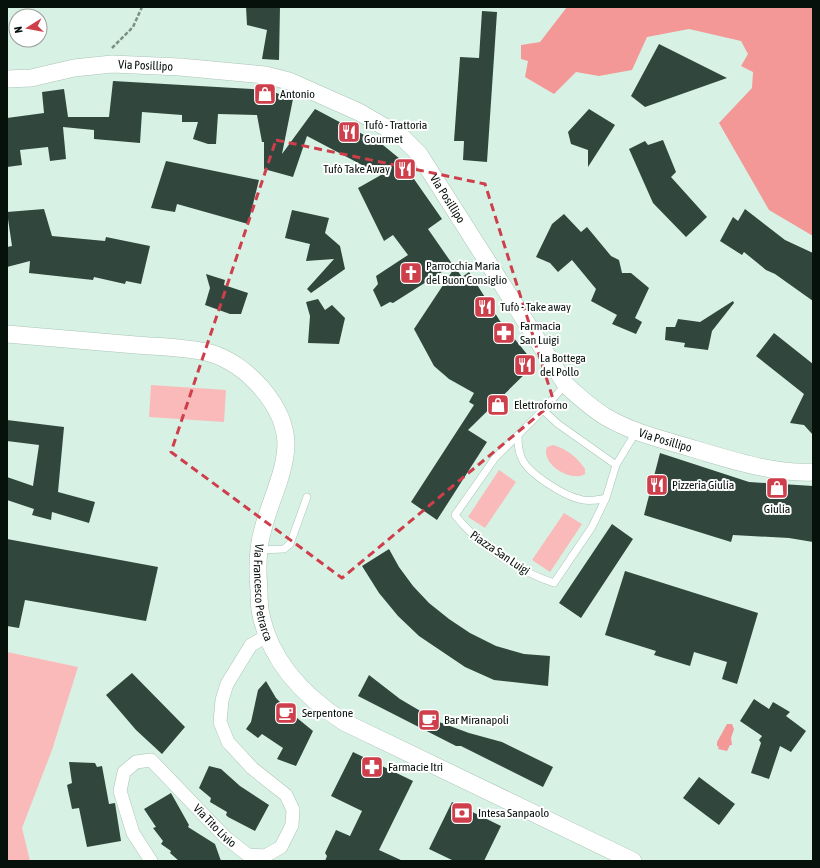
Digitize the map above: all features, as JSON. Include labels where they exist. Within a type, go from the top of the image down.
[{"type":"street","name":"Via Posillipo","points":[[7,79],[31,78],[74,68],[112,64],[180,67],[265,75],[289,81],[360,112],[402,137],[419,154],[566,385],[586,403],[606,417],[636,432],[742,462],[789,471],[813,472]]},
{"type":"street","name":"Via Francesco Petrarca","points":[[7,334],[177,348],[210,353],[233,363],[249,374],[261,385],[274,406],[282,424],[286,444],[281,477],[263,527],[258,550],[257,571],[260,614],[267,636],[276,655],[301,689],[322,708],[344,722],[633,861]]},
{"type":"street","name":"Via Tito Livio","points":[[151,861],[133,833],[120,791],[124,772],[136,762],[151,760],[226,838],[248,854],[265,856],[281,847],[292,825],[293,810],[286,795],[252,768],[228,742],[220,722],[222,700],[227,684],[251,645],[267,636]]},
{"type":"lane","name":"Piazza San Luigi","points":[[566,385],[495,458],[455,515],[468,532],[487,547],[535,577],[554,583],[573,557],[606,498],[616,465],[636,432]]},
{"type":"lane","points":[[543,410],[558,424],[616,465]]},
{"type":"lane","points":[[518,435],[518,448],[522,460],[536,475],[561,491],[579,499],[592,501],[606,498]]},
{"type":"lane","points":[[258,550],[284,550],[290,544],[307,497]]},
{"type":"path","points":[[113,47],[133,27],[142,7]]},
{"type":"highlighted area","points":[[276,140],[485,184],[554,402],[342,578],[171,452]]},
{"type":"shaded area","points":[[567,7],[813,7],[813,236],[769,210],[719,123],[752,88],[753,72],[741,66],[748,54],[741,41],[689,29],[647,37],[632,70],[599,76],[576,72],[554,94],[525,77],[528,61],[521,59],[521,45],[540,42]]},
{"type":"shaded area","points":[[151,385],[226,390],[224,422],[149,417]]},
{"type":"shaded area","points":[[553,445],[567,451],[575,457],[585,469],[585,474],[572,476],[565,474],[552,465],[548,460],[546,453],[547,447]]},
{"type":"shaded area","points":[[499,470],[516,482],[485,528],[468,517]]},
{"type":"shaded area","points":[[564,513],[582,524],[550,572],[532,560]]},
{"type":"shaded area","points":[[7,652],[78,667],[52,750],[22,828],[30,861],[7,861]]},
{"type":"shaded area","points":[[727,724],[732,724],[734,729],[731,738],[732,745],[730,745],[727,751],[718,749],[719,747],[717,746],[717,742]]},
{"type":"building","points":[[246,7],[280,7],[279,60],[262,59],[267,30],[247,25]]},
{"type":"building","points":[[482,11],[497,12],[487,162],[463,160],[464,141],[454,141],[460,57],[479,58]]},
{"type":"building","points":[[659,44],[727,78],[645,107],[631,96]]},
{"type":"building","points":[[113,81],[268,90],[293,99],[282,154],[315,109],[383,145],[400,159],[442,219],[428,229],[453,265],[393,303],[390,302],[381,307],[373,290],[378,284],[376,276],[408,255],[393,235],[384,241],[358,188],[381,175],[307,136],[293,177],[264,169],[264,142],[262,142],[257,115],[218,114],[216,144],[208,144],[193,139],[198,122],[182,122],[182,115],[142,112],[140,143],[94,139],[94,130],[63,127],[66,159],[50,161],[48,147],[20,150],[22,165],[7,167],[7,118],[44,113],[42,92],[64,89],[68,117],[109,117]]},
{"type":"building","points":[[589,109],[615,125],[588,167],[588,150],[571,144],[568,132]]},
{"type":"building","points":[[663,140],[676,172],[671,177],[707,217],[686,237],[653,203],[629,149],[645,141],[648,145]]},
{"type":"building","points":[[166,161],[259,180],[248,224],[177,204],[175,212],[151,208]]},
{"type":"building","points":[[44,209],[52,236],[105,241],[106,237],[150,246],[141,284],[126,281],[125,284],[94,277],[93,280],[29,273],[30,261],[7,267],[7,247],[12,246],[7,212]]},
{"type":"building","points":[[745,209],[785,240],[813,253],[813,301],[775,274],[766,270],[744,252],[742,255],[720,241],[733,217],[738,221]]},
{"type":"building","points":[[292,210],[329,218],[325,233],[340,246],[345,269],[311,293],[307,289],[334,259],[306,261],[310,244],[285,238]]},
{"type":"building","points":[[564,214],[581,232],[587,227],[611,256],[619,260],[622,273],[631,273],[649,288],[635,318],[642,322],[636,334],[612,324],[617,315],[591,301],[596,289],[572,260],[558,272],[550,263],[536,257],[552,224]]},
{"type":"building","points":[[455,267],[462,277],[469,272],[500,321],[535,364],[468,430],[487,442],[437,520],[411,502],[474,405],[469,402],[474,393],[449,379],[434,366],[414,329]]},
{"type":"building","points":[[206,274],[225,280],[224,285],[248,293],[241,314],[230,314],[205,305],[210,288]]},
{"type":"building","points":[[318,299],[325,310],[332,305],[345,318],[339,344],[308,343],[310,316],[306,302]]},
{"type":"building","points":[[733,301],[734,303],[712,331],[708,350],[684,347],[685,343],[665,340],[666,327],[675,327],[678,319],[700,322]]},
{"type":"building","points":[[774,333],[813,364],[813,435],[804,425],[790,423],[804,394],[756,356]]},
{"type":"building","points":[[7,420],[64,427],[58,492],[95,502],[89,523],[52,512],[51,520],[32,515],[34,509],[7,500],[7,477],[33,486],[39,445],[7,441]]},
{"type":"building","points":[[660,453],[749,482],[813,486],[813,542],[789,538],[733,535],[731,542],[644,515]]},
{"type":"building","points":[[612,524],[633,539],[581,618],[559,603]]},
{"type":"building","points":[[7,539],[158,567],[146,621],[25,600],[19,628],[7,626]]},
{"type":"building","points":[[389,549],[399,567],[413,586],[429,603],[470,633],[496,646],[524,654],[550,656],[548,686],[494,680],[465,667],[419,636],[398,616],[379,593],[362,566]]},
{"type":"building","points":[[625,571],[758,613],[737,684],[722,679],[727,662],[694,652],[690,666],[654,655],[656,651],[605,635]]},
{"type":"building","points":[[132,673],[185,727],[162,754],[136,730],[106,695]]},
{"type":"building","points":[[369,675],[400,699],[439,722],[469,733],[502,742],[553,767],[543,787],[461,746],[456,746],[358,696]]},
{"type":"building","points":[[266,681],[276,698],[291,713],[313,731],[296,766],[277,759],[283,748],[262,734],[258,738],[246,729],[251,722],[258,690]]},
{"type":"building","points":[[754,699],[769,709],[773,702],[790,712],[786,716],[806,731],[791,752],[780,746],[769,779],[751,773],[761,743],[759,740],[762,736],[740,721]]},
{"type":"building","points":[[353,752],[413,781],[379,850],[403,861],[325,861],[327,856],[325,853],[336,830],[350,836],[362,811],[331,796]]},
{"type":"building","points":[[69,762],[95,763],[97,767],[102,766],[109,804],[115,803],[121,841],[87,847],[79,808],[72,809],[67,785],[72,783]]},
{"type":"building","points":[[209,766],[221,769],[240,786],[269,805],[255,831],[228,817],[226,815],[227,812],[210,802],[211,798],[199,788]]},
{"type":"building","points":[[699,777],[735,804],[719,825],[683,798]]},
{"type":"building","points":[[171,793],[189,825],[188,827],[215,844],[221,861],[179,861],[170,853],[171,851],[161,844],[163,841],[153,828],[156,827],[144,809]]},
{"type":"building","points":[[452,802],[501,826],[484,861],[454,861],[429,849]]},
{"type":"place","name":"Antonio","points":[[265,94]]},
{"type":"place","name":"Tufò - Trattoria Gourmet","points":[[349,132]]},
{"type":"place","name":"Tufò Take Away","points":[[405,169]]},
{"type":"place","name":"Parrocchia Maria del Buon Consiglio","points":[[411,273]]},
{"type":"place","name":"Tufò - Take away","points":[[485,307]]},
{"type":"place","name":"Farmacia San Luigi","points":[[504,333]]},
{"type":"place","name":"La Bottega del Pollo","points":[[525,365]]},
{"type":"place","name":"Elettroforno","points":[[498,405]]},
{"type":"place","name":"Pizzeria Giulia","points":[[657,485]]},
{"type":"place","name":"Giulia","points":[[777,488]]},
{"type":"place","name":"Serpentone","points":[[286,713]]},
{"type":"place","name":"Bar Miranapoli","points":[[429,720]]},
{"type":"place","name":"Farmacie Itri","points":[[372,767]]},
{"type":"place","name":"Intesa Sanpaolo","points":[[462,813]]}]
